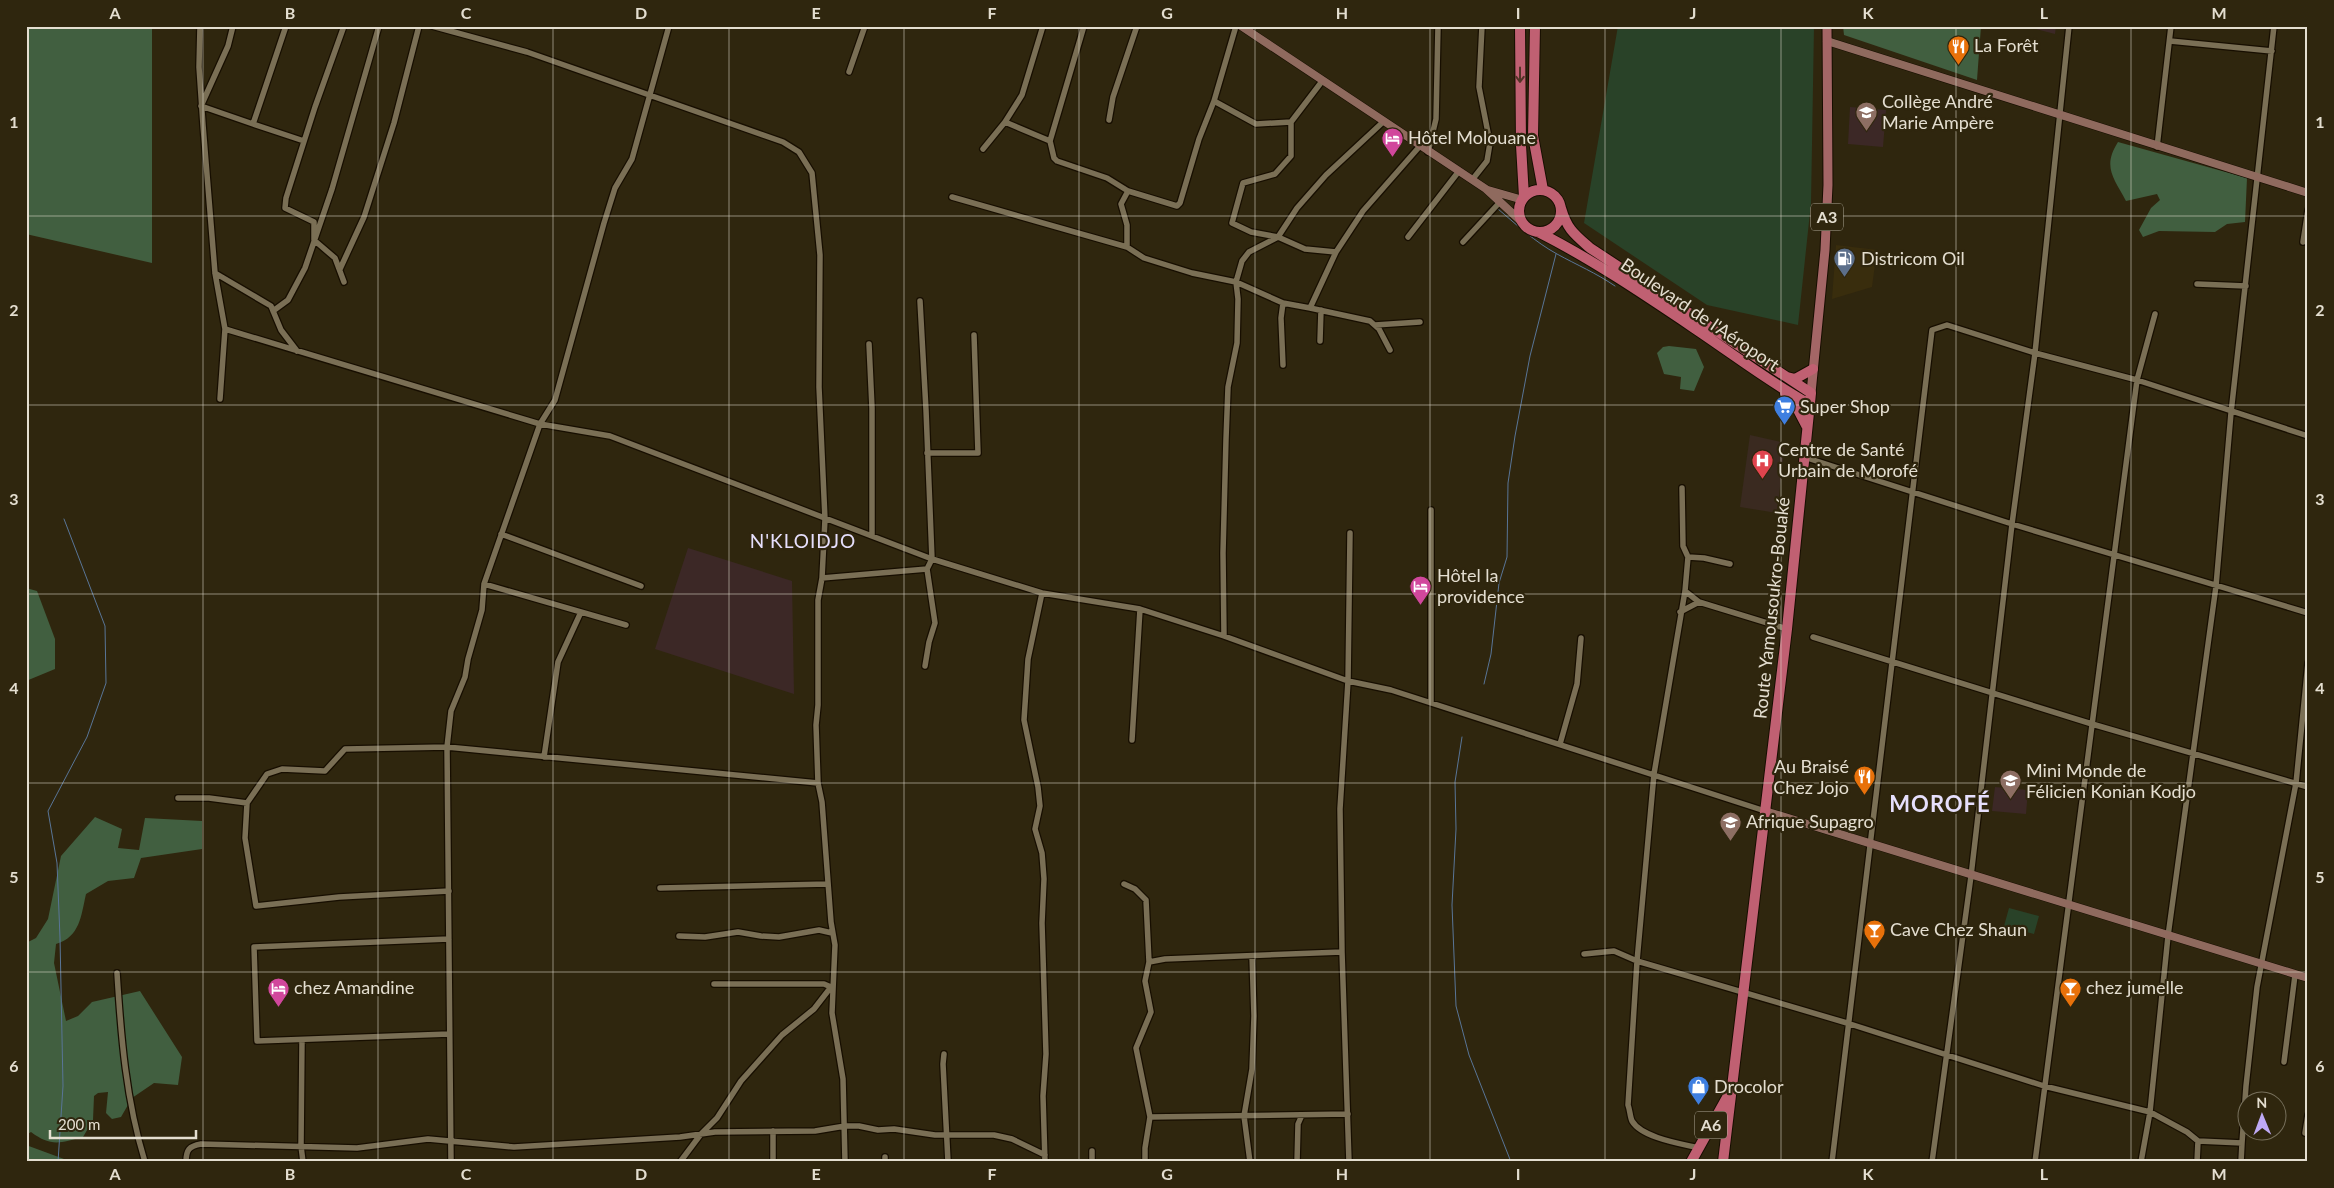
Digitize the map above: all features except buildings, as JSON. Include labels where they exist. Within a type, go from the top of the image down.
[{"type":"highway","points":[[1520,26],[1521,145],[1524,199]]},
{"type":"highway","points":[[1535,26],[1533,136],[1543,190]]},
{"type":"highway","points":[[1543,190],[1555,196],[1561,208],[1561,214],[1556,226],[1544,232],[1538,232],[1523,223],[1519,210],[1524,199],[1530,193],[1543,190]]},
{"type":"highway","name":"Boulevard de l'Aéroport","points":[[1561,208],[1565,223],[1571,232],[1590,248],[1702,320],[1785,377],[1810,398]]},
{"type":"highway","name":"Boulevard de l'Aéroport","points":[[1538,232],[1574,252],[1693,327],[1782,389],[1810,398]]},
{"type":"highway","points":[[1785,377],[1794,379],[1813,369]]},
{"type":"highway","points":[[1782,389],[1796,406],[1807,427]]},
{"type":"highway","name":"Route Yamousoukro-Bouaké","points":[[1724,1161],[1787,629],[1810,398]]},
{"type":"highway","name":"A6","points":[[1692,1162],[1732,1089]]},
{"type":"main road","name":"Route Yamousoukro-Bouaké","points":[[1810,398],[1825,259],[1828,26]]},
{"type":"street","points":[[200,26],[201,106],[215,273],[224,329],[220,399]]},
{"type":"street","points":[[201,106],[228,46],[233,26]]},
{"type":"street","points":[[253,124],[286,26]]},
{"type":"street","points":[[344,26],[304,141],[286,198],[285,208],[314,222],[314,240],[335,258],[344,282]]},
{"type":"street","points":[[273,310],[288,300],[304,268],[332,189],[379,26]]},
{"type":"street","points":[[340,269],[364,218],[394,123],[419,26]]},
{"type":"street","points":[[432,26],[527,52],[783,142],[799,152],[812,173],[820,256],[819,387],[825,519],[822,578],[818,600],[818,705],[816,725],[818,783],[822,802],[835,972],[834,982],[814,1009],[782,1036],[741,1081],[717,1118],[701,1134],[680,1162]]},
{"type":"street","points":[[451,1162],[447,747],[450,711],[465,678],[468,659],[482,610],[484,584],[540,424],[555,400],[607,214],[615,188],[632,159],[669,26]]},
{"type":"street","points":[[849,72],[865,26]]},
{"type":"street","points":[[983,149],[1005,122],[1022,95],[1043,26]]},
{"type":"street","points":[[1084,26],[1050,141],[1054,158],[1057,162],[1107,178],[1128,191],[1170,206],[1177,206],[1180,203],[1199,138],[1214,101],[1236,26]]},
{"type":"street","points":[[1109,120],[1113,97],[1137,26]]},
{"type":"street","points":[[1242,26],[1472,180],[1523,223]]},
{"type":"street","points":[[1428,152],[1436,119],[1438,26]]},
{"type":"street","points":[[1472,180],[1487,160],[1490,143],[1479,87],[1482,26]]},
{"type":"street","points":[[1932,1162],[1971,876],[2012,524],[2035,353],[2069,26]]},
{"type":"street","points":[[2157,147],[2171,26]]},
{"type":"street","points":[[2141,1162],[2150,1112],[2168,936],[2216,586],[2231,413],[2274,26]]},
{"type":"street","points":[[1827,41],[2157,147],[2308,193]]},
{"type":"street","points":[[2170,41],[2272,51]]},
{"type":"street","points":[[1322,80],[1291,122],[1291,156],[1275,174],[1243,183],[1232,223],[1251,232],[1278,237],[1305,249],[1336,252]]},
{"type":"street","points":[[1214,101],[1256,124],[1291,122]]},
{"type":"street","points":[[201,106],[304,141]]},
{"type":"street","points":[[1005,122],[1050,141]]},
{"type":"street","points":[[1224,636],[1223,553],[1228,387],[1237,343],[1238,299],[1236,282],[1242,262],[1249,252],[1278,237],[1297,208],[1326,175],[1383,122]]},
{"type":"street","points":[[1310,308],[1336,252],[1363,211],[1420,146]]},
{"type":"street","points":[[1408,237],[1459,171]]},
{"type":"street","points":[[1486,190],[1524,199]]},
{"type":"street","points":[[1127,248],[1127,225],[1121,204],[1128,191]]},
{"type":"street","points":[[952,197],[1127,248],[1144,258],[1236,282],[1283,303],[1360,318],[1375,325],[1420,322]]},
{"type":"street","points":[[1463,242],[1500,202]]},
{"type":"street","points":[[2303,242],[2308,210]]},
{"type":"street","points":[[215,273],[271,306],[281,330],[297,351]]},
{"type":"street","points":[[2196,284],[2246,286]]},
{"type":"street","points":[[920,301],[932,559],[927,569],[935,623],[928,642],[925,666]]},
{"type":"street","points":[[1283,303],[1281,318],[1283,365]]},
{"type":"street","points":[[1320,341],[1321,310]]},
{"type":"street","points":[[2035,1162],[2067,905],[2137,380],[2155,314]]},
{"type":"street","points":[[1375,325],[1390,350]]},
{"type":"street","points":[[1832,1162],[1847,1023],[1871,843],[1932,330],[1947,326],[2035,353],[2137,380],[2231,413],[2308,436]]},
{"type":"street","points":[[224,329],[540,424],[610,436],[932,559],[1042,593],[1140,609],[1224,636],[1348,681],[1391,690],[1971,876],[2308,978]]},
{"type":"street","points":[[927,453],[978,452],[974,335]]},
{"type":"street","points":[[868,344],[872,408],[872,536]]},
{"type":"street","points":[[1804,457],[2012,524],[2308,613]]},
{"type":"street","points":[[1682,488],[1683,546],[1688,557],[1685,591],[1654,774],[1637,961],[1628,1105],[1632,1122],[1663,1140],[1699,1148]]},
{"type":"street","points":[[1431,510],[1431,703]]},
{"type":"street","points":[[1349,1162],[1342,952],[1340,809],[1348,681],[1350,533]]},
{"type":"street","points":[[500,534],[640,586]]},
{"type":"street","points":[[1688,557],[1704,558],[1730,564]]},
{"type":"street","points":[[822,578],[927,569]]},
{"type":"street","points":[[484,584],[626,625]]},
{"type":"street","points":[[1685,591],[1699,602],[1787,629]]},
{"type":"street","points":[[1042,593],[1028,659],[1024,720],[1039,796],[1040,806],[1036,829],[1042,852],[1044,879],[1043,934],[1046,1054],[1043,1096],[1045,1159]]},
{"type":"street","points":[[1680,612],[1699,602]]},
{"type":"street","points":[[1132,740],[1140,609]]},
{"type":"street","points":[[544,757],[558,662],[582,612]]},
{"type":"street","points":[[1813,637],[2092,724],[2308,787]]},
{"type":"street","points":[[1560,744],[1577,684],[1581,638]]},
{"type":"street","points":[[2241,1162],[2246,1086],[2261,964],[2296,783],[2308,663]]},
{"type":"street","points":[[449,891],[339,896],[256,906],[244,838],[247,803],[267,774],[282,769],[324,771],[345,749],[447,747],[818,783]]},
{"type":"street","points":[[178,798],[208,798],[247,803]]},
{"type":"street","points":[[660,888],[828,884]]},
{"type":"street","points":[[1124,884],[1135,889],[1146,900],[1149,962],[1144,981],[1151,1012],[1136,1048],[1150,1117],[1145,1148],[1145,1162]]},
{"type":"street","points":[[679,936],[705,937],[738,932],[779,937],[819,930],[832,933]]},
{"type":"street","points":[[449,939],[254,947],[257,1041],[449,1034]]},
{"type":"street","points":[[1584,954],[1614,951],[1637,961],[1847,1023],[2044,1086],[2150,1112],[2187,1132],[2198,1141],[2242,1144]]},
{"type":"street","points":[[1149,962],[1165,959],[1342,952]]},
{"type":"street","points":[[1250,1162],[1244,1116],[1252,1068],[1254,1016],[1252,956]]},
{"type":"street","points":[[117,973],[121,1047],[135,1132],[145,1162]]},
{"type":"street","points":[[2284,1062],[2295,974]]},
{"type":"street","points":[[714,984],[824,984],[831,987]]},
{"type":"street","points":[[831,987],[832,1013],[843,1079],[845,1162]]},
{"type":"street","points":[[302,1040],[303,1162]]},
{"type":"street","points":[[944,1054],[948,1162]]},
{"type":"street","points":[[1150,1117],[1348,1114]]},
{"type":"street","points":[[1297,1162],[1298,1124],[1302,1115]]},
{"type":"street","points":[[2305,1133],[2308,1115]]},
{"type":"street","points":[[186,1162],[190,1147],[201,1144],[357,1148],[388,1145],[407,1140],[450,1140],[514,1147],[701,1134],[816,1131],[845,1126],[948,1134],[994,1135],[1012,1140],[1045,1159]]},
{"type":"street","points":[[773,1131],[773,1162]]},
{"type":"street","points":[[2197,1162],[2198,1141]]},
{"type":"street","points":[[1092,1151],[1092,1162]]},
{"type":"shaded area","points":[[2024,26],[2056,26],[2055,34]]},
{"type":"shaded area","name":"Collège André Marie Ampère","points":[[1850,107],[1886,110],[1883,147],[1848,144]]},
{"type":"shaded area","points":[[1836,245],[1877,250],[1872,287],[1832,299]]},
{"type":"shaded area","name":"Centre de Santé Urbain de Morofé","points":[[1750,435],[1785,443],[1777,513],[1740,507]]},
{"type":"shaded area","points":[[688,548],[792,581],[794,694],[655,649]]},
{"type":"shaded area","name":"Mini Monde de Félicien Konian Kodjo","points":[[1995,787],[2028,790],[2026,814],[1992,811]]},
{"type":"green space","points":[[26,26],[151,26],[152,263],[26,234]]},
{"type":"green space","points":[[1618,26],[1814,26],[1811,203],[1798,325],[1707,305],[1584,223]]},
{"type":"green space","points":[[1843,26],[1981,26],[1977,80],[1844,35]]},
{"type":"green space","points":[[2118,142],[2247,178],[2245,222],[2227,224],[2215,232],[2159,231],[2143,237],[2139,230],[2151,208],[2160,200],[2157,194],[2126,201],[2114,179],[2110,166],[2113,151]]},
{"type":"green space","points":[[1663,347],[1696,349],[1704,367],[1694,391],[1680,389],[1681,377],[1664,374],[1657,353]]},
{"type":"green space","points":[[26,588],[37,591],[55,639],[55,669],[26,681]]},
{"type":"green space","points":[[95,817],[122,829],[118,848],[139,850],[145,818],[202,821],[202,849],[141,858],[134,878],[108,881],[86,894],[81,918],[75,931],[64,941],[56,944],[54,963],[66,1021],[78,1016],[92,1002],[140,991],[182,1057],[178,1085],[154,1083],[132,1098],[121,1117],[112,1119],[106,1113],[108,1092],[98,1093],[94,1096],[93,1120],[83,1137],[62,1142],[50,1142],[31,1132],[26,1135],[26,943],[36,938],[48,919],[61,856]]},
{"type":"green space","points":[[2009,908],[2039,916],[2034,934],[2004,926]]},
{"type":"green space","points":[[26,1145],[64,1159],[68,1162],[26,1162]]},
{"type":"waterway","points":[[1498,209],[1541,244],[1615,286]]},
{"type":"waterway","points":[[1484,684],[1491,654],[1499,583],[1507,557],[1508,483],[1515,436],[1530,356],[1556,254]]},
{"type":"waterway","points":[[58,1162],[63,1086],[60,938],[57,863],[48,811],[87,737],[106,683],[105,626],[64,519]]},
{"type":"waterway","points":[[1462,737],[1455,782],[1456,829],[1452,905],[1456,1006],[1469,1055],[1511,1162]]},
{"type":"place","name":"La Forêt","points":[[1958,65]]},
{"type":"place","name":"Collège André Marie Ampère","points":[[1866,131]]},
{"type":"place","name":"Hôtel Molouane","points":[[1392,157]]},
{"type":"place","name":"Districom Oil","points":[[1845,278]]},
{"type":"place","name":"Super Shop","points":[[1784,426]]},
{"type":"place","name":"Centre de Santé Urbain de Morofé","points":[[1762,479]]},
{"type":"place","name":"Hôtel la providence","points":[[1421,605]]},
{"type":"place","name":"Au Braisé Chez Jojo","points":[[1865,796]]},
{"type":"place","name":"Mini Monde de Félicien Konian Kodjo","points":[[2010,800]]},
{"type":"place","name":"Afrique Supagro","points":[[1730,841]]},
{"type":"place","name":"Cave Chez Shaun","points":[[1874,949]]},
{"type":"place","name":"chez Amandine","points":[[278,1007]]},
{"type":"place","name":"chez jumelle","points":[[2070,1007]]},
{"type":"place","name":"Drocolor","points":[[1698,1106]]},
{"type":"district","name":"N'KLOIDJO","points":[[803,541]]},
{"type":"district","name":"MOROFÉ","points":[[1940,804]]}]
